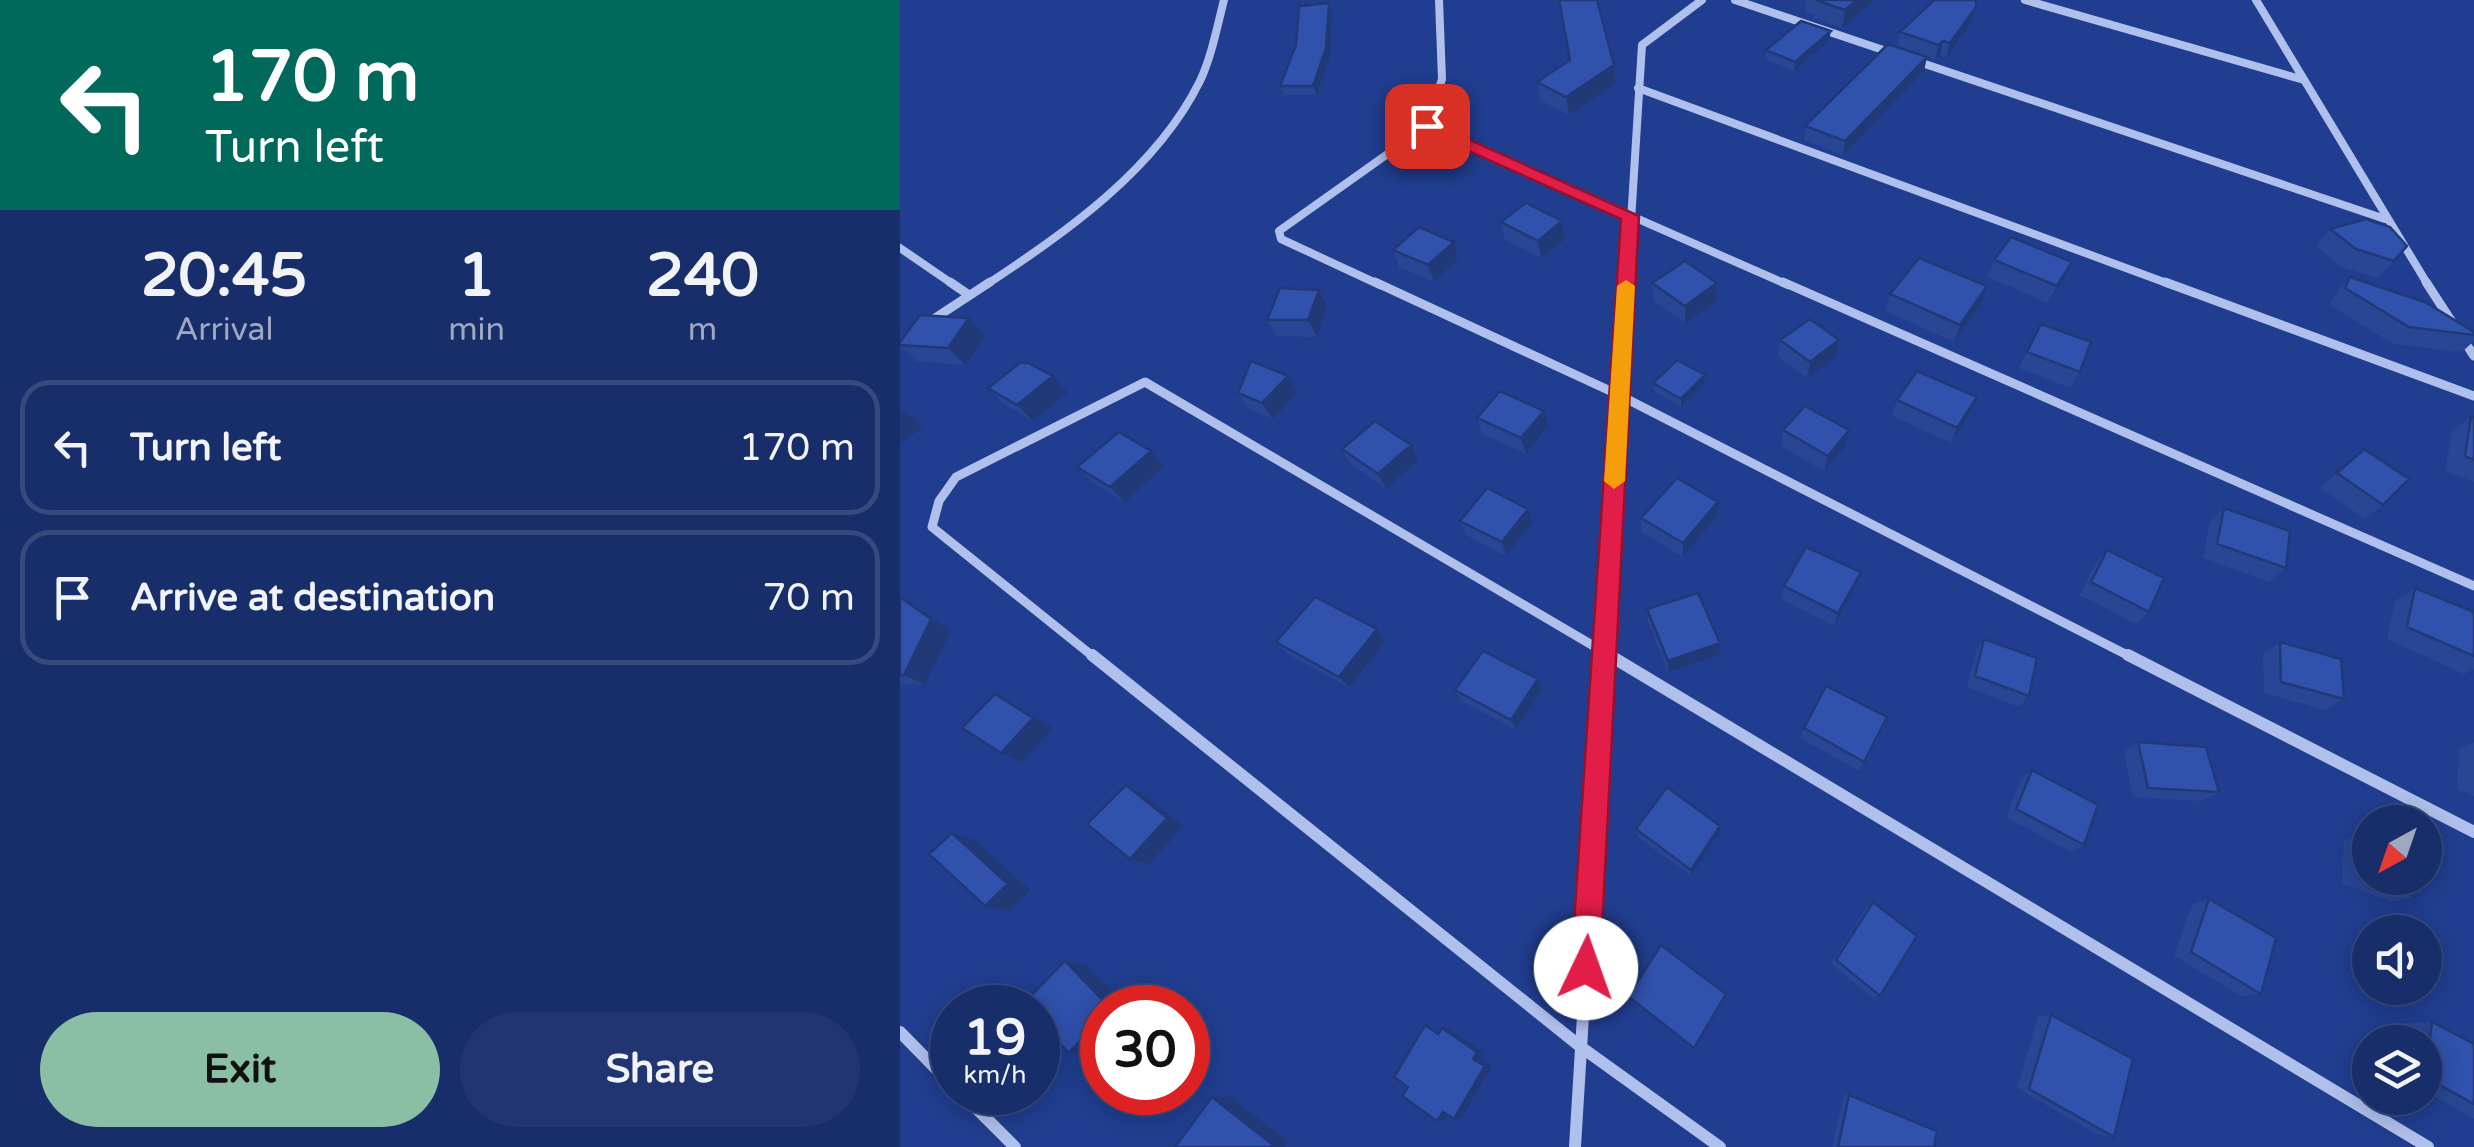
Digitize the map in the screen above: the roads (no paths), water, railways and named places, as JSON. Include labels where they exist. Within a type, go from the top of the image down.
[{"type":"street","points":[[914,332],[1001,278],[1086,213],[1166,134],[1198,85],[1224,0]]},
{"type":"street","points":[[1439,0],[1442,79],[1427,126],[1288,222],[1278,231],[1281,240],[1619,394],[2474,832]]},
{"type":"street","points":[[1575,1147],[1638,88],[1644,41],[1702,0]]},
{"type":"street","points":[[1734,0],[2385,218]]},
{"type":"street","points":[[2025,0],[2304,80]]},
{"type":"street","points":[[2256,0],[2385,218],[2474,356]]},
{"type":"street","points":[[1638,88],[2474,396]]},
{"type":"street","points":[[1427,126],[2474,586]]},
{"type":"street","points":[[900,248],[969,295]]},
{"type":"street","points":[[1720,1147],[1581,1047],[932,527],[939,501],[956,476],[1145,382],[1604,652],[2428,1147]]},
{"type":"street","points":[[900,1032],[930,1063]]},
{"type":"street","points":[[983,1115],[1014,1147]]}]
